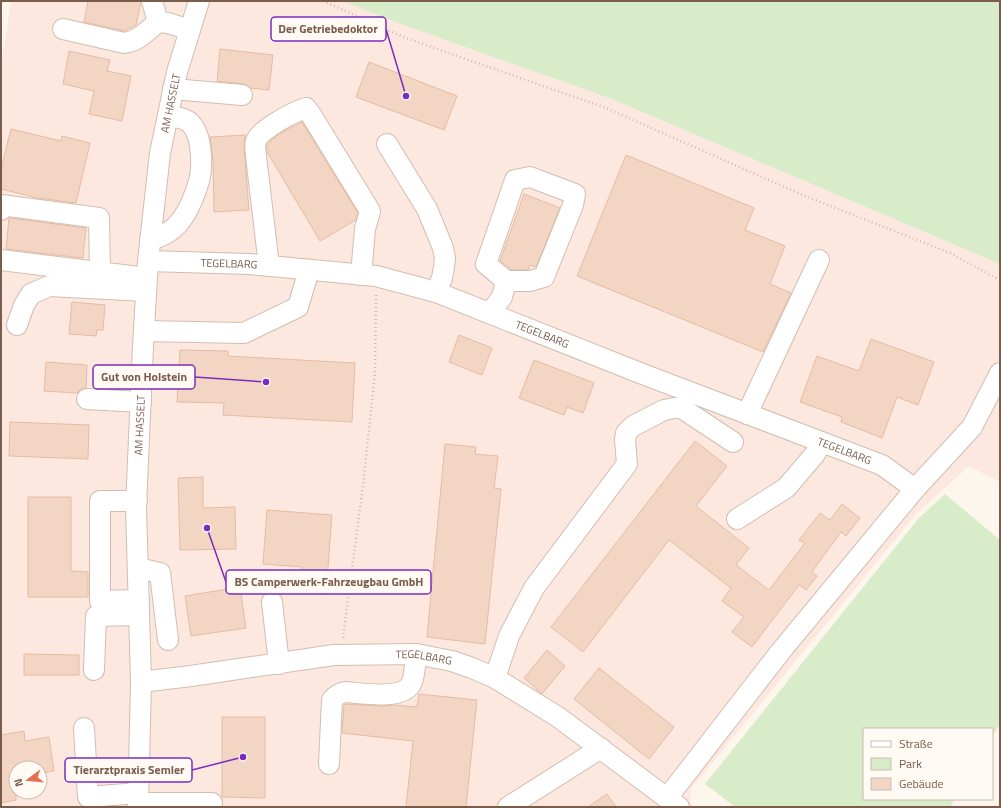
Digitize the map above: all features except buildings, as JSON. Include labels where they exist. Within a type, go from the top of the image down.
[{"type":"street","points":[[152,1],[158,22]]},
{"type":"street","name":"AM HASSELT","points":[[138,801],[141,682],[137,501],[147,277],[160,154],[177,72],[199,1]]},
{"type":"street","points":[[64,29],[124,43],[134,42],[142,37],[158,22],[168,23],[190,30]]},
{"type":"street","points":[[174,89],[242,95]]},
{"type":"street","points":[[269,266],[256,156],[256,141],[261,132],[298,110],[306,108],[310,112],[370,211],[365,229],[369,275]]},
{"type":"street","points":[[150,240],[170,231],[180,220],[190,206],[199,179],[201,156],[198,134],[191,123],[184,119],[168,116]]},
{"type":"street","points":[[387,144],[427,209],[443,248],[445,258],[444,267],[442,278],[436,292]]},
{"type":"street","points":[[530,177],[575,194],[573,205],[544,278],[530,281],[506,281],[486,264],[515,180],[530,177]]},
{"type":"street","points":[[1,210],[1,205],[99,218],[100,272]]},
{"type":"street","points":[[1,260],[147,277]]},
{"type":"street","points":[[747,414],[819,260]]},
{"type":"street","name":"TEGELBARG","points":[[147,277],[269,266],[369,275],[436,292],[640,373],[882,465],[915,489]]},
{"type":"street","points":[[144,330],[244,333],[298,307],[310,270]]},
{"type":"street","points":[[17,325],[24,306],[32,294],[48,286],[147,277]]},
{"type":"street","points":[[490,313],[502,297],[506,281]]},
{"type":"street","name":"TEGELBARG","points":[[141,682],[279,664],[334,654],[416,654],[452,661],[495,678],[558,717],[673,803],[781,651],[915,489],[972,427],[1000,373]]},
{"type":"street","points":[[87,399],[141,402]]},
{"type":"street","points":[[495,678],[509,636],[538,580],[627,464],[625,440],[626,433],[630,428],[664,410],[681,408],[732,442]]},
{"type":"street","points":[[737,519],[786,488],[815,454],[822,442]]},
{"type":"street","points":[[137,501],[100,501],[100,601],[139,608]]},
{"type":"street","points":[[138,568],[160,573],[168,640]]},
{"type":"street","points":[[272,602],[279,664]]},
{"type":"street","points":[[94,670],[96,616],[139,608]]},
{"type":"street","points":[[329,764],[332,700],[335,696],[345,692],[390,694],[404,690],[410,686],[412,681],[416,654]]},
{"type":"street","points":[[84,728],[88,797],[138,801],[212,803]]},
{"type":"street","points":[[508,807],[601,748]]},
{"type":"path","points":[[324,1],[406,38],[606,108],[805,196],[950,253],[1000,280]]},
{"type":"path","points":[[334,654],[343,638],[363,485],[375,373],[369,275]]},
{"type":"shaded area","points":[[11,1],[342,1],[403,25],[609,98],[1000,264],[1000,482],[969,466],[916,514],[691,789],[690,800],[692,807],[1,807],[1,68]]},
{"type":"green space","points":[[342,1],[1000,1],[1000,264],[609,98],[403,25]]},
{"type":"green space","points":[[945,494],[1000,540],[1000,724],[993,735],[993,728],[863,728],[863,800],[954,800],[950,807],[735,807],[705,784],[918,519]]},
{"type":"place","name":"Der Getriebedoktor","points":[[406,96]]},
{"type":"place","name":"Gut von Holstein","points":[[266,382]]},
{"type":"place","name":"BS Camperwerk-Fahrzeugbau GmbH","points":[[207,528]]},
{"type":"place","name":"Tierarztpraxis Semler","points":[[243,757]]}]
